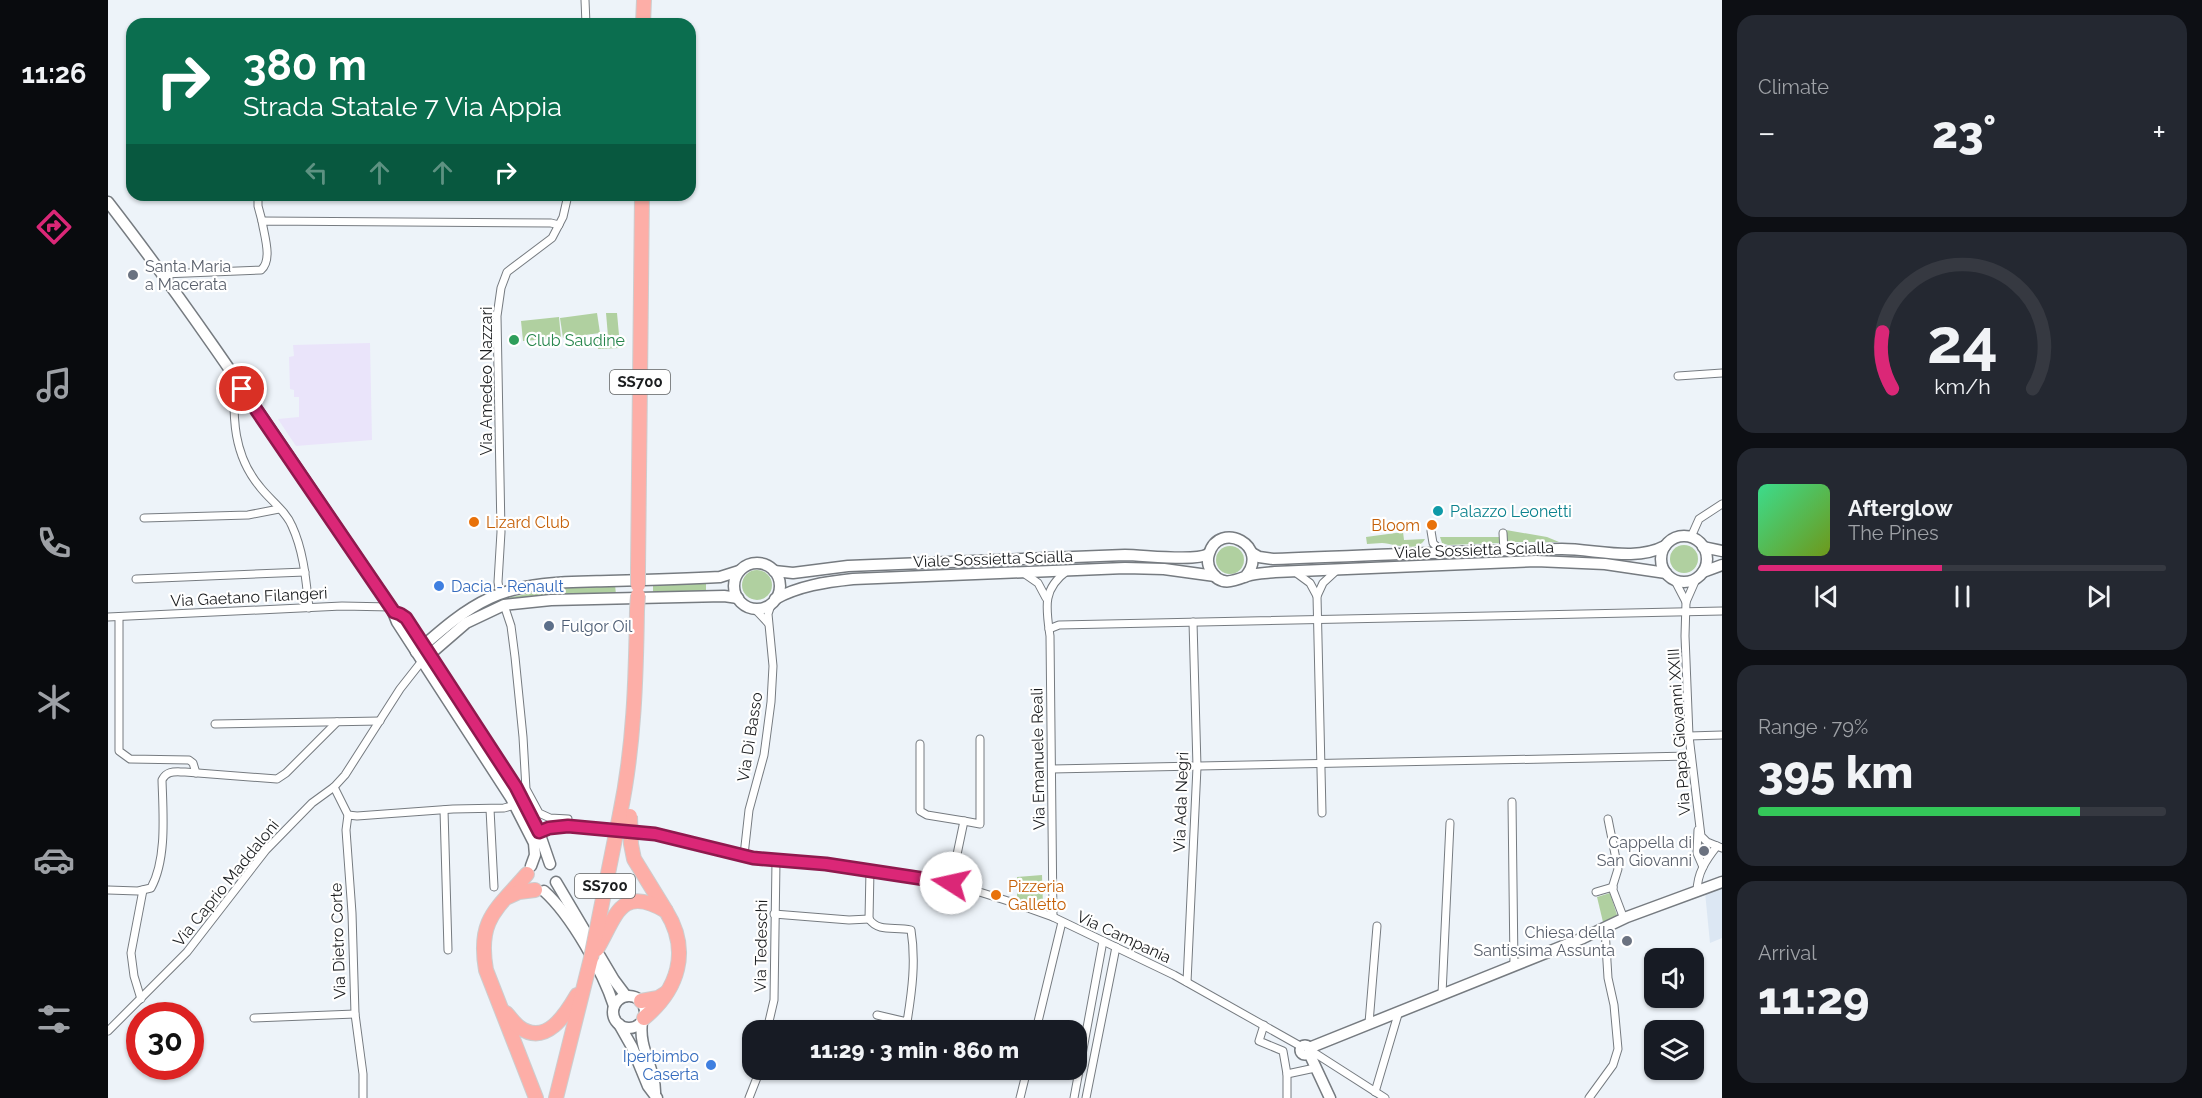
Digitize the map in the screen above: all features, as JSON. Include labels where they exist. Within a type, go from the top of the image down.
[{"type":"highway","points":[[643,18],[644,0]]},
{"type":"highway","name":"SS700","points":[[556,1098],[625,815],[633,728],[638,610],[642,201]]},
{"type":"highway","name":"SS700","points":[[625,815],[634,859],[666,911],[676,932],[679,954],[674,981],[668,992]]},
{"type":"highway","name":"SS700","points":[[529,870],[500,904],[485,930],[486,970],[501,1007],[519,1027],[527,1031],[548,1030],[557,1025],[565,1015],[584,983]]},
{"type":"highway","points":[[500,904],[519,892],[540,891]]},
{"type":"highway","name":"SS700","points":[[591,958],[619,908],[642,900],[666,911]]},
{"type":"highway","points":[[641,1001],[658,998],[668,992]]},
{"type":"highway","points":[[643,1020],[668,992]]},
{"type":"highway","points":[[501,1007],[536,1098]]},
{"type":"street","points":[[585,0],[586,18]]},
{"type":"street","points":[[163,274],[261,270],[266,266],[267,256],[258,201]]},
{"type":"street","name":"Via Amedeo Nazzari","points":[[525,772],[511,626],[498,582],[501,532],[496,316],[501,288],[507,272],[552,238],[559,225],[566,201]]},
{"type":"street","points":[[108,202],[163,274],[393,610],[397,622],[423,653],[512,780],[539,832],[550,864],[556,872],[556,882],[614,980],[626,996]]},
{"type":"street","points":[[262,221],[551,223],[559,225]]},
{"type":"street","points":[[1678,376],[1722,373]]},
{"type":"street","points":[[234,378],[234,423],[239,453],[255,481],[288,517],[293,527],[305,572],[309,608]]},
{"type":"street","points":[[1700,575],[1707,560],[1704,547],[1691,537],[1700,519],[1722,504]]},
{"type":"street","points":[[144,518],[248,515],[279,509]]},
{"type":"street","points":[[1420,554],[1428,547],[1431,534],[1436,546],[1445,553]]},
{"type":"street","points":[[1503,534],[1504,551]]},
{"type":"street","name":"Viale Sossietta Scialla","points":[[423,653],[502,599],[542,585],[720,577],[759,563],[774,571],[793,573],[848,566],[1125,555],[1193,559],[1208,554],[1216,542],[1229,537],[1241,540],[1252,553],[1259,557],[1273,559],[1563,549],[1636,554],[1655,551],[1676,538],[1691,537]]},
{"type":"street","points":[[1665,546],[1661,560],[1670,576]]},
{"type":"street","points":[[1704,547],[1722,551]]},
{"type":"street","points":[[1245,577],[1252,566],[1252,553]]},
{"type":"street","points":[[1208,554],[1208,564],[1215,576]]},
{"type":"street","name":"Viale Sossietta Scialla","points":[[502,599],[724,596],[738,598],[745,605],[754,608],[764,607],[795,589],[836,581],[1150,569],[1215,576],[1227,582],[1245,577],[1293,571],[1561,561],[1615,565],[1670,576],[1683,582],[1722,566]]},
{"type":"street","points":[[1322,813],[1317,596],[1323,583],[1337,570]]},
{"type":"street","points":[[738,598],[734,585],[739,571]]},
{"type":"street","points":[[773,601],[779,587],[774,571]]},
{"type":"street","points":[[1047,601],[1050,587],[1067,571]]},
{"type":"street","points":[[1293,571],[1310,583],[1317,596]]},
{"type":"street","points":[[136,579],[305,572]]},
{"type":"street","points":[[1022,573],[1038,583],[1047,601]]},
{"type":"street","name":"Via Papa Giovanni XXIII","points":[[1700,575],[1686,602],[1689,736],[1701,836],[1707,842],[1719,847]]},
{"type":"street","name":"Via Papa Giovanni XXIII","points":[[1670,576],[1686,602]]},
{"type":"street","name":"Via Di Basso","points":[[744,855],[749,810],[764,755],[771,702],[773,666],[768,614],[773,601]]},
{"type":"street","name":"Via Emanuele Reali","points":[[1047,601],[1052,769],[1053,917]]},
{"type":"street","name":"Via Gaetano Filangeri","points":[[108,617],[309,608],[393,610]]},
{"type":"street","points":[[754,608],[768,623]]},
{"type":"street","points":[[1049,629],[1059,625],[1722,611]]},
{"type":"street","points":[[119,616],[119,751],[130,759],[189,760],[199,774]]},
{"type":"street","name":"Via Ada Negri","points":[[1187,982],[1197,767],[1193,622]]},
{"type":"street","points":[[423,653],[515,806],[534,843],[535,855],[529,870],[528,882],[566,915],[606,984],[614,1006],[614,1016],[632,1047],[648,1086],[656,1096]]},
{"type":"street","name":"Via Caprio Maddaloni","points":[[108,1031],[187,952],[266,850],[312,803],[334,787],[356,761],[423,653]]},
{"type":"street","points":[[215,724],[380,721]]},
{"type":"street","points":[[108,890],[151,888],[156,878],[163,831],[162,780],[165,775],[170,772],[277,778],[286,773],[336,722]]},
{"type":"street","points":[[1689,736],[1722,735]]},
{"type":"street","points":[[920,744],[920,811],[927,815],[980,824],[980,740]]},
{"type":"street","points":[[1052,769],[1691,756]]},
{"type":"street","points":[[512,780],[525,772]]},
{"type":"street","name":"Via Campania","points":[[525,772],[527,795],[539,813],[550,818],[568,819],[568,826]]},
{"type":"street","name":"Via Dietro Corte","points":[[334,787],[348,815],[346,830],[352,913],[355,1014],[363,1074],[363,1098]]},
{"type":"street","points":[[1512,802],[1514,966]]},
{"type":"street","points":[[348,815],[515,806]]},
{"type":"street","points":[[490,809],[494,887]]},
{"type":"street","points":[[444,810],[448,950]]},
{"type":"street","points":[[1608,819],[1618,869],[1613,887],[1624,919]]},
{"type":"street","points":[[951,883],[963,821]]},
{"type":"street","points":[[1442,994],[1450,823]]},
{"type":"street","name":"Via Papa Giovanni XXIII","points":[[1699,824],[1697,853],[1703,867]]},
{"type":"street","name":"Via Campania","points":[[539,832],[549,828],[568,826],[655,834],[776,861],[826,864],[951,883],[1053,917],[1187,982],[1307,1050],[1385,1098]]},
{"type":"street","points":[[1697,892],[1697,882],[1703,867],[1719,847]]},
{"type":"street","name":"Via Tedeschi","points":[[770,1020],[774,1000],[776,861]]},
{"type":"street","points":[[529,870],[540,862],[550,864]]},
{"type":"street","points":[[870,870],[869,919],[879,929],[911,930],[914,948],[914,984],[908,1022],[877,1015]]},
{"type":"street","points":[[540,891],[553,886],[556,882]]},
{"type":"street","points":[[1330,1098],[1307,1050],[1605,929],[1624,919],[1722,882]]},
{"type":"street","points":[[1596,892],[1613,887]]},
{"type":"street","points":[[141,999],[134,976],[131,953],[143,890]]},
{"type":"street","points":[[774,914],[849,920],[869,919]]},
{"type":"street","points":[[1038,1020],[1062,922]]},
{"type":"street","points":[[1369,1023],[1377,926]]},
{"type":"street","points":[[1589,1098],[1613,1065],[1618,1049],[1615,1013],[1608,978],[1605,929]]},
{"type":"street","points":[[1074,1098],[1103,941]]},
{"type":"street","points":[[1086,1098],[1116,947]]},
{"type":"street","points":[[614,1006],[619,999],[626,996],[632,996],[641,1001],[645,1010],[640,1032],[644,1052],[656,1084],[656,1096]]},
{"type":"street","points":[[1376,1092],[1400,1011]]},
{"type":"street","points":[[254,1018],[355,1014]]},
{"type":"street","points":[[619,1024],[631,1028],[643,1020]]},
{"type":"street","points":[[1264,1026],[1258,1041],[1283,1051],[1287,1074],[1287,1098]]},
{"type":"street","points":[[1287,1074],[1315,1068]]},
{"type":"street","points":[[749,1098],[756,1080]]},
{"type":"street","points":[[1020,1098],[1024,1080]]},
{"type":"shaded area","points":[[370,343],[372,440],[296,446],[278,419],[299,417],[299,397],[294,397],[294,390],[290,389],[289,357],[294,356],[293,345]]},
{"type":"shaded area","points":[[1722,882],[1722,938],[1710,943],[1705,892]]},
{"type":"green space","points":[[597,313],[600,333],[563,338],[560,318]]},
{"type":"green space","points":[[606,313],[617,313],[619,335],[608,336]]},
{"type":"green space","points":[[559,317],[561,338],[523,341],[521,321]]},
{"type":"green space","points":[[619,337],[620,348],[598,349],[597,338]]},
{"type":"green space","points":[[1506,530],[1547,537],[1559,542],[1507,542]]},
{"type":"green space","points":[[1403,532],[1404,540],[1425,539],[1422,543],[1412,547],[1382,543],[1367,544],[1366,537]]},
{"type":"green space","points":[[1440,537],[1500,537],[1500,543],[1448,545],[1442,543]]},
{"type":"green space","points":[[1684,545],[1694,549],[1698,559],[1694,569],[1684,573],[1674,569],[1670,559],[1674,549]]},
{"type":"green space","points":[[1230,546],[1240,550],[1244,560],[1240,570],[1230,574],[1220,570],[1216,560],[1220,550]]},
{"type":"green space","points":[[757,570],[767,575],[772,585],[767,595],[757,600],[747,595],[742,585],[747,575]]},
{"type":"green space","points":[[706,582],[706,592],[653,593],[653,583]]},
{"type":"green space","points":[[615,584],[616,595],[531,596],[507,600],[507,598],[557,588]]},
{"type":"green space","points":[[1042,875],[1043,907],[1017,899],[1017,877]]},
{"type":"green space","points":[[1610,893],[1617,915],[1603,922],[1597,897]]},
{"type":"place","name":"Santa Maria a Macerata","points":[[133,275]]},
{"type":"place","name":"Club Saudine","points":[[514,340]]},
{"type":"place","name":"Palazzo Leonetti","points":[[1438,511]]},
{"type":"place","name":"Lizard Club","points":[[474,522]]},
{"type":"place","name":"Bloom","points":[[1432,525]]},
{"type":"place","name":"Dacia - Renault","points":[[439,586]]},
{"type":"place","name":"Fulgor Oil","points":[[549,626]]},
{"type":"place","name":"Cappella di San Giovanni","points":[[1704,851]]},
{"type":"place","name":"Pizzeria Galletto","points":[[996,895]]},
{"type":"place","name":"Chiesa della Santissima Assunta","points":[[1627,941]]},
{"type":"place","name":"Iperbimbo Caserta","points":[[711,1065]]},
{"type":"route","points":[[242,389],[394,612],[406,618],[516,787],[539,832],[549,828],[568,826],[655,834],[753,858],[826,864],[951,883]]}]
